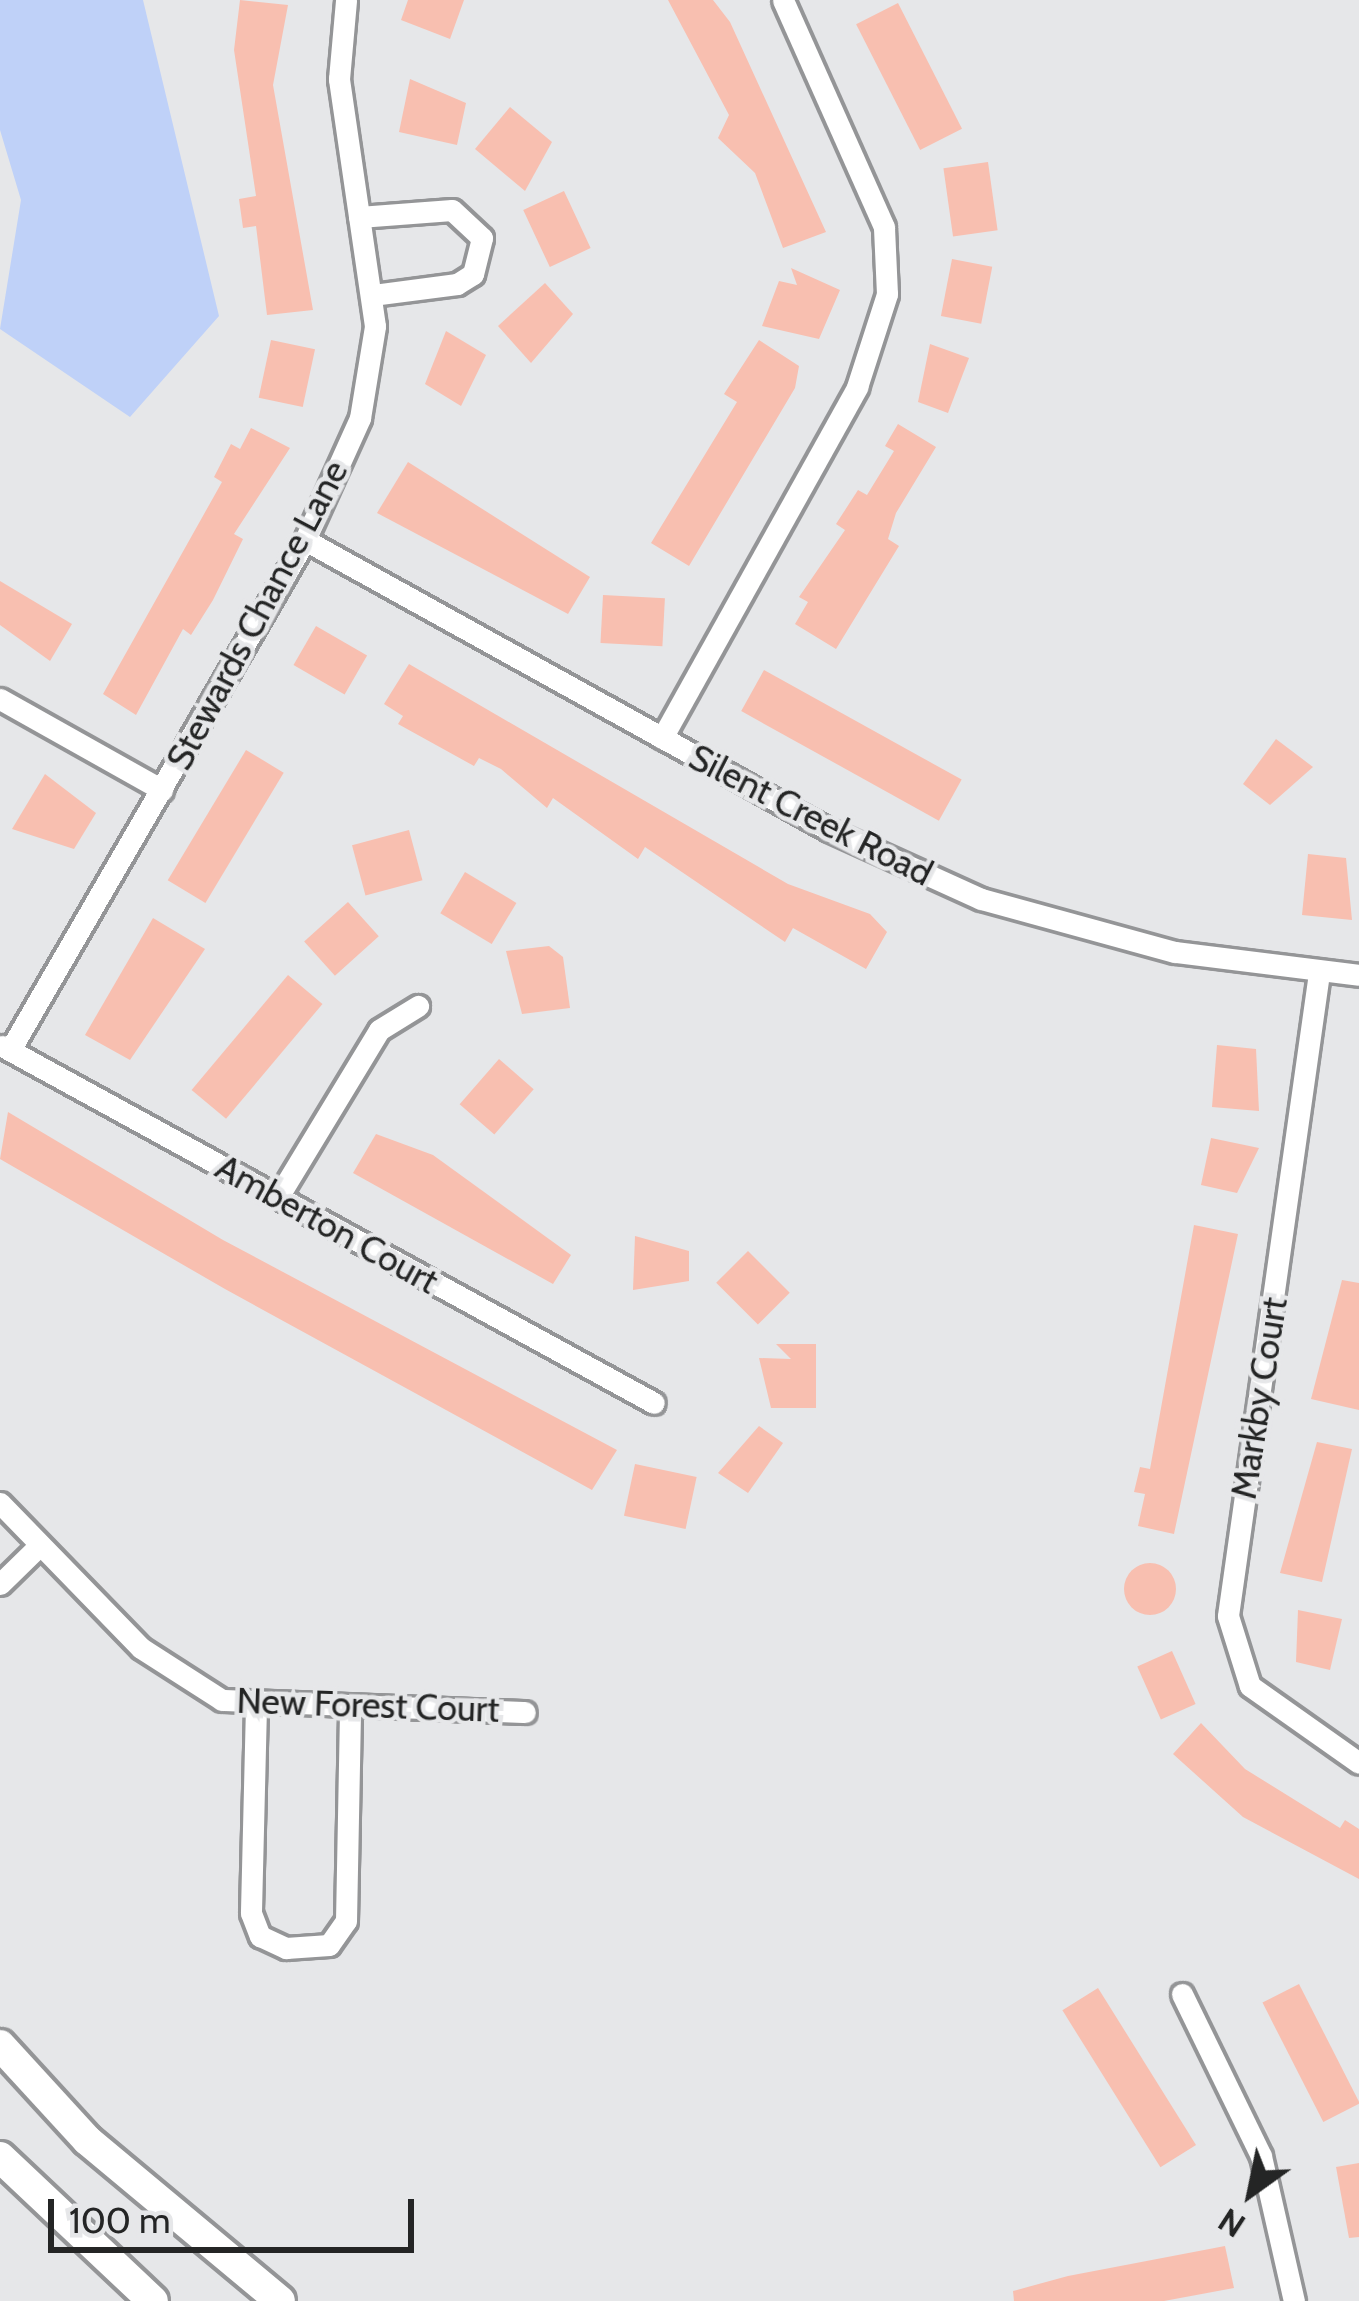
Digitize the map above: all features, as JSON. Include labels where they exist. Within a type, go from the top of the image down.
[{"type":"street","name":"Stewards Chance Lane","points":[[5,1048],[162,790],[304,540],[360,418],[374,295],[339,80],[346,0]]},
{"type":"street","points":[[662,738],[857,387],[886,294],[884,227],[783,0]]},
{"type":"street","points":[[359,217],[452,210],[482,238],[473,274],[457,284],[374,295]]},
{"type":"street","name":"Silent Creek Road","points":[[304,540],[662,738],[981,899],[1175,952],[1359,975]]},
{"type":"street","points":[[0,699],[162,790]]},
{"type":"street","name":"Markby Court","points":[[1319,973],[1228,1616],[1250,1687],[1359,1763]]},
{"type":"street","points":[[278,1197],[379,1030],[418,1006]]},
{"type":"street","name":"Amberton Court","points":[[5,1048],[654,1403]]},
{"type":"street","name":"New Forest Court","points":[[0,1503],[170,1671],[256,1706],[525,1712]]},
{"type":"street","points":[[0,1584],[39,1546]]},
{"type":"street","points":[[256,1706],[251,1913],[260,1936],[286,1948],[328,1945],[346,1922],[350,1709]]},
{"type":"street","points":[[1182,1994],[1262,2156],[1294,2301]]},
{"type":"street","points":[[0,2044],[175,2220],[280,2301]]},
{"type":"street","points":[[0,2157],[153,2301]]},
{"type":"shaded area","points":[[0,0],[143,0],[219,316],[130,417],[0,329],[21,200],[0,130]]},
{"type":"building","points":[[240,0],[288,5],[273,85],[313,310],[267,315],[256,226],[243,228],[239,199],[256,196],[234,50]]},
{"type":"building","points":[[408,0],[464,0],[450,39],[401,20]]},
{"type":"building","points":[[668,0],[713,0],[730,22],[826,232],[783,248],[755,173],[718,138],[729,115]]},
{"type":"building","points":[[898,3],[962,129],[920,150],[856,24]]},
{"type":"building","points":[[410,79],[466,103],[457,145],[399,132]]},
{"type":"building","points":[[510,107],[552,142],[525,191],[475,149]]},
{"type":"building","points":[[988,162],[998,230],[953,237],[943,168]]},
{"type":"building","points":[[564,191],[591,248],[550,267],[523,210]]},
{"type":"building","points":[[952,259],[992,267],[981,324],[941,316]]},
{"type":"building","points":[[791,268],[840,290],[819,339],[762,326],[779,281],[797,285]]},
{"type":"building","points":[[545,283],[573,314],[531,363],[498,326]]},
{"type":"building","points":[[446,331],[486,355],[461,406],[425,384]]},
{"type":"building","points":[[271,340],[315,349],[303,407],[259,398]]},
{"type":"building","points":[[759,340],[799,366],[795,388],[689,566],[651,543],[737,402],[724,394]]},
{"type":"building","points":[[930,344],[969,358],[948,413],[918,402]]},
{"type":"building","points":[[898,424],[936,447],[896,513],[888,539],[899,546],[836,649],[795,624],[808,602],[799,597],[845,530],[836,524],[858,490],[867,495],[894,451],[885,446]]},
{"type":"building","points":[[251,428],[290,448],[234,534],[243,539],[213,600],[191,635],[183,629],[136,715],[103,694],[222,482],[214,477],[231,444],[240,449]]},
{"type":"building","points":[[408,462],[590,577],[568,614],[377,513]]},
{"type":"building","points":[[0,581],[72,624],[50,661],[0,625]]},
{"type":"building","points":[[603,595],[665,598],[662,646],[600,643]]},
{"type":"building","points":[[316,626],[367,656],[345,694],[294,665]]},
{"type":"building","points":[[409,664],[788,884],[870,914],[887,932],[866,969],[793,928],[785,942],[645,847],[638,859],[553,798],[547,808],[501,769],[479,758],[474,766],[398,724],[403,716],[384,704]]},
{"type":"building","points":[[764,670],[962,780],[939,821],[741,711]]},
{"type":"building","points":[[1276,739],[1313,767],[1270,805],[1243,784]]},
{"type":"building","points":[[246,750],[284,773],[205,903],[168,880]]},
{"type":"building","points":[[45,774],[96,813],[74,849],[12,829]]},
{"type":"building","points":[[409,830],[422,880],[365,895],[352,845]]},
{"type":"building","points":[[1308,854],[1346,858],[1352,920],[1302,915]]},
{"type":"building","points":[[465,872],[516,903],[492,944],[440,913]]},
{"type":"building","points":[[348,902],[379,936],[335,976],[304,941]]},
{"type":"building","points":[[153,918],[205,949],[130,1060],[85,1035]]},
{"type":"building","points":[[549,946],[563,957],[570,1008],[522,1014],[506,951]]},
{"type":"building","points":[[288,975],[322,1004],[226,1119],[192,1090]]},
{"type":"building","points":[[1217,1045],[1256,1049],[1259,1111],[1212,1107]]},
{"type":"building","points":[[499,1059],[534,1089],[494,1134],[460,1104]]},
{"type":"building","points":[[8,1112],[223,1240],[617,1450],[592,1490],[225,1289],[0,1159]]},
{"type":"building","points":[[376,1134],[433,1155],[571,1255],[553,1284],[353,1173]]},
{"type":"building","points":[[1211,1138],[1259,1148],[1237,1193],[1201,1185]]},
{"type":"building","points":[[1194,1225],[1238,1234],[1174,1534],[1138,1526],[1145,1494],[1134,1492],[1140,1467],[1150,1469]]},
{"type":"building","points":[[635,1236],[689,1251],[689,1281],[633,1290]]},
{"type":"building","points":[[748,1251],[790,1293],[758,1325],[716,1283]]},
{"type":"building","points":[[1342,1280],[1359,1283],[1359,1410],[1311,1399]]},
{"type":"building","points":[[776,1344],[816,1344],[816,1408],[771,1408],[759,1358],[791,1359]]},
{"type":"building","points":[[759,1426],[783,1443],[748,1493],[718,1473]]},
{"type":"building","points":[[1317,1442],[1352,1449],[1322,1582],[1280,1573]]},
{"type":"building","points":[[635,1464],[697,1477],[686,1529],[624,1516]]},
{"type":"building","points":[[1150,1563],[1169,1570],[1176,1589],[1169,1608],[1150,1615],[1131,1608],[1124,1589],[1131,1570]]},
{"type":"building","points":[[1298,1610],[1342,1619],[1330,1670],[1296,1662]]},
{"type":"building","points":[[1172,1651],[1196,1704],[1161,1719],[1137,1666]]},
{"type":"building","points":[[1201,1723],[1245,1769],[1340,1828],[1345,1820],[1359,1829],[1359,1879],[1243,1817],[1173,1754]]},
{"type":"building","points":[[1299,1984],[1359,2102],[1323,2122],[1262,2003]]},
{"type":"building","points":[[1098,1988],[1196,2145],[1160,2167],[1062,2010]]},
{"type":"building","points":[[1359,2163],[1359,2237],[1349,2238],[1336,2167]]},
{"type":"building","points":[[1225,2246],[1234,2288],[1164,2301],[1014,2301],[1013,2291],[1068,2276]]}]
